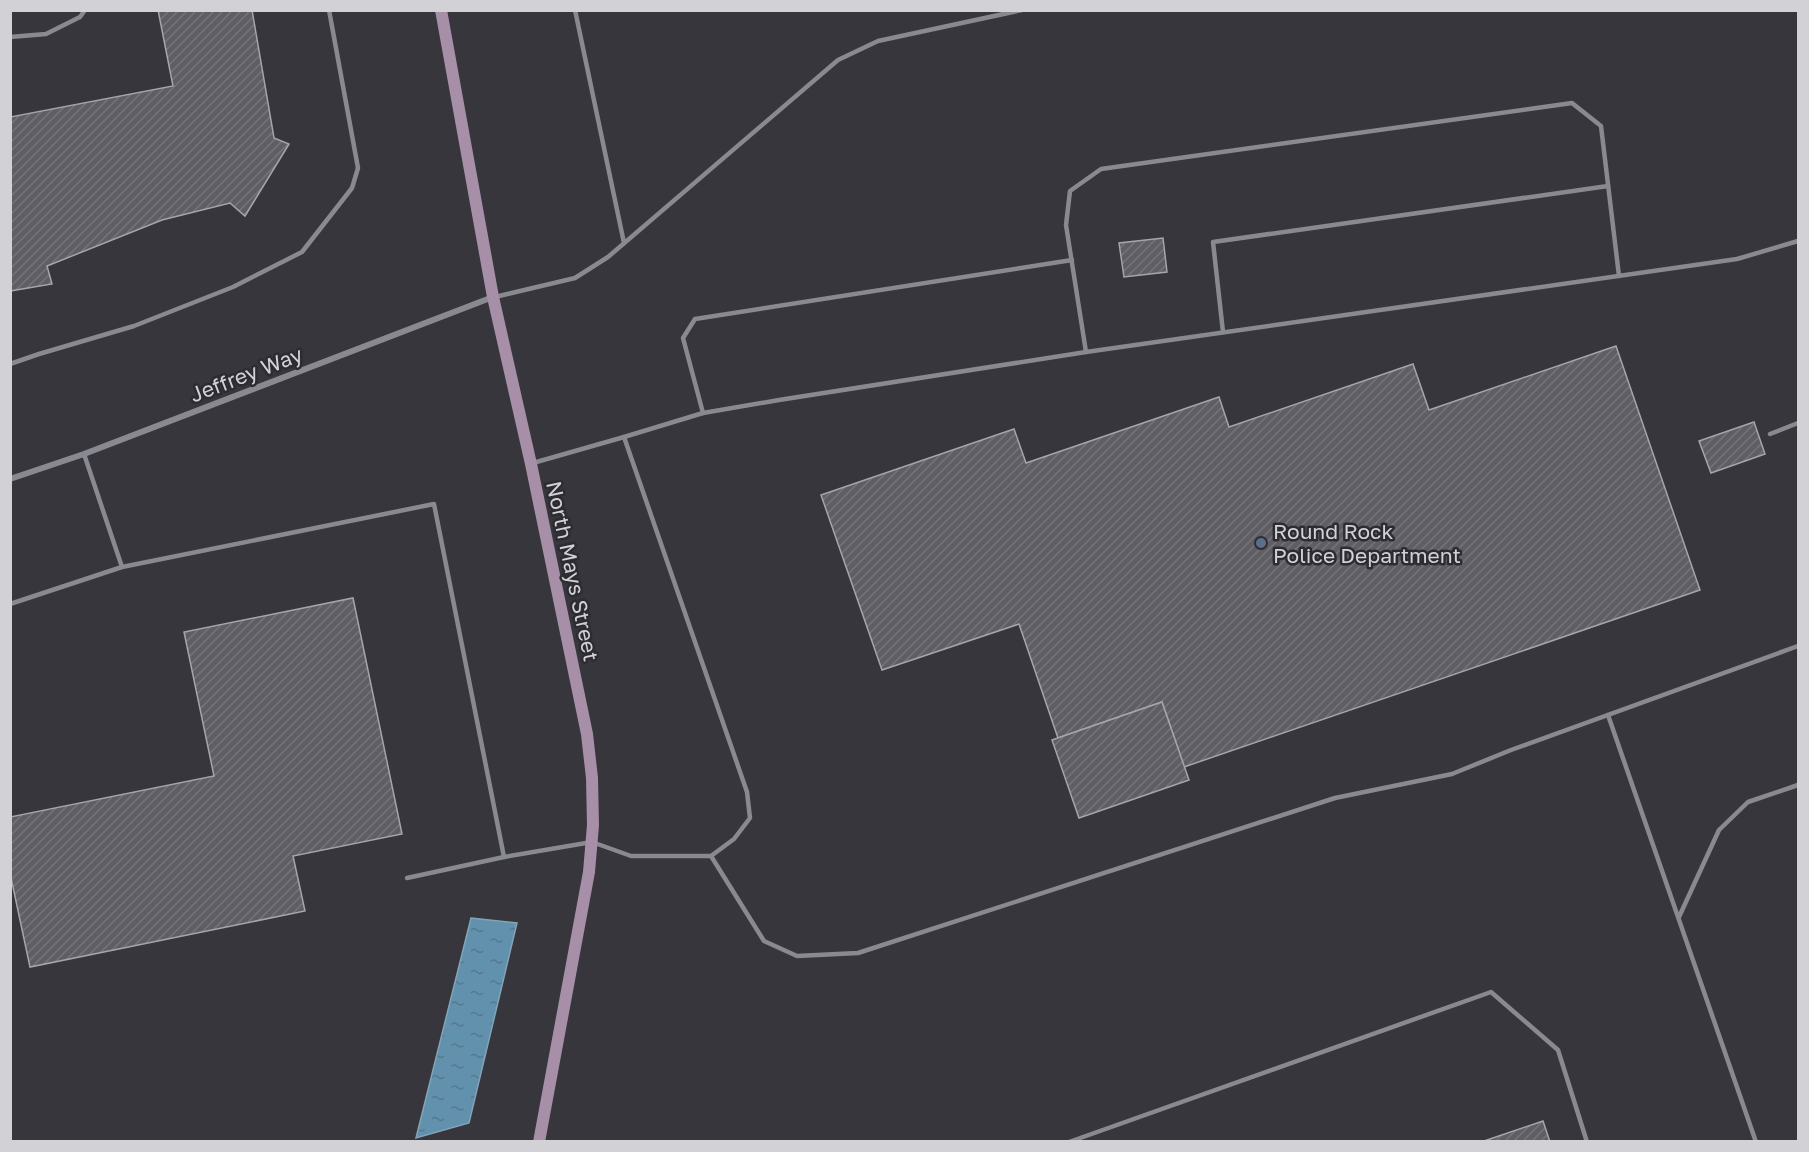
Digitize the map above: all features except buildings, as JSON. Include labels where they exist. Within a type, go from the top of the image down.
[{"type":"main road","name":"North Mays Street","points":[[441,10],[493,297],[531,464],[587,734],[592,778],[590,872],[539,1142]]},
{"type":"street","name":"Jeffrey Way","points":[[10,479],[84,454],[493,297]]},
{"type":"lane","points":[[10,37],[46,34],[80,17],[85,10]]},
{"type":"lane","points":[[10,364],[134,326],[233,287],[302,252],[352,188],[358,168],[329,10]]},
{"type":"lane","points":[[575,10],[624,243]]},
{"type":"lane","points":[[493,297],[574,278],[608,257],[838,60],[878,40],[1022,10]]},
{"type":"lane","points":[[1086,352],[1066,225],[1070,191],[1101,169],[1572,103],[1601,126],[1619,276]]},
{"type":"lane","points":[[1223,332],[1213,242],[1608,186]]},
{"type":"lane","points":[[531,464],[703,413],[1086,352],[1737,259],[1798,242]]},
{"type":"lane","points":[[703,413],[683,338],[695,319],[1072,260]]},
{"type":"lane","points":[[1770,434],[1798,423]]},
{"type":"lane","points":[[407,878],[504,856],[592,842],[631,856],[711,856],[734,839],[750,818],[747,792],[624,437]]},
{"type":"lane","points":[[84,454],[122,567]]},
{"type":"lane","points":[[10,604],[122,567],[434,504],[504,856]]},
{"type":"lane","points":[[711,856],[764,941],[798,957],[858,952],[1335,798],[1452,774],[1511,750],[1798,646]]},
{"type":"lane","points":[[1608,715],[1756,1142]]},
{"type":"lane","points":[[1678,917],[1719,830],[1748,802],[1798,785]]},
{"type":"lane","points":[[1069,1142],[1491,992],[1557,1050],[1587,1142]]},
{"type":"water","points":[[471,918],[517,923],[469,1123],[416,1138]]},
{"type":"place","name":"Round Rock Police Department","points":[[1261,543]]}]
